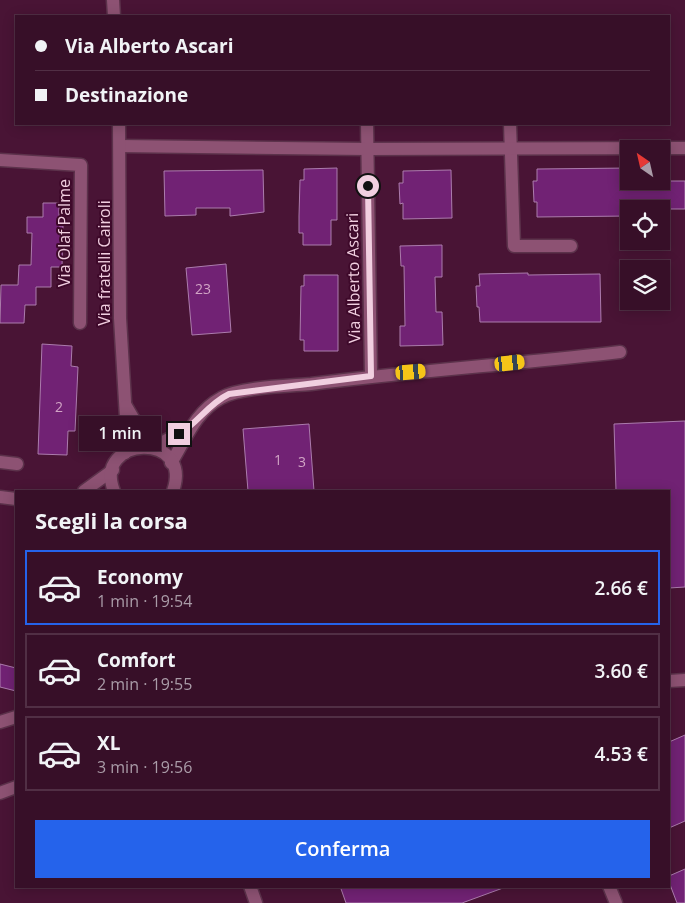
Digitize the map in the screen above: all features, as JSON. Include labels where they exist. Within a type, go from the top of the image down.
[{"type":"street","points":[[113,0],[114,15]]},
{"type":"street","name":"Via fratelli Cairoli","points":[[119,125],[120,318],[127,435],[125,453]]},
{"type":"street","name":"Via Alberto Ascari","points":[[367,125],[371,376]]},
{"type":"street","points":[[510,125],[514,246],[571,246]]},
{"type":"street","points":[[120,146],[685,148]]},
{"type":"street","name":"Via Olaf Palme","points":[[0,160],[81,165],[80,323]]},
{"type":"street","points":[[174,490],[176,476],[172,463],[184,444],[190,428],[203,412],[229,394],[371,376],[620,352]]},
{"type":"street","name":"Via fratelli Cairoli","points":[[124,402],[152,447],[157,448],[172,463]]},
{"type":"street","points":[[114,490],[111,478],[113,470],[117,460],[125,453],[133,448],[152,447],[190,428]]},
{"type":"street","points":[[0,462],[17,464]]},
{"type":"street","points":[[85,490],[113,470]]},
{"type":"street","points":[[0,497],[15,499]]},
{"type":"street","points":[[670,681],[685,680]]},
{"type":"street","points":[[0,722],[15,717]]},
{"type":"street","points":[[0,793],[15,787]]},
{"type":"street","points":[[251,888],[256,903]]},
{"type":"street","points":[[610,888],[616,903]]},
{"type":"building","points":[[337,168],[337,220],[331,220],[331,245],[303,245],[303,233],[299,233],[299,216],[300,180],[304,180],[304,169]]},
{"type":"building","points":[[620,168],[620,190],[670,190],[670,181],[685,181],[685,209],[670,209],[670,200],[620,200],[620,216],[537,217],[537,202],[534,202],[533,181],[537,181],[537,169]]},
{"type":"building","points":[[263,170],[264,212],[230,216],[230,208],[196,208],[196,215],[165,216],[164,171]]},
{"type":"building","points":[[451,170],[452,218],[403,219],[403,203],[400,204],[399,183],[403,183],[403,171]]},
{"type":"building","points":[[43,203],[59,203],[59,226],[63,226],[62,267],[51,267],[51,287],[36,287],[36,305],[25,305],[24,323],[0,323],[1,285],[18,285],[19,265],[31,265],[32,233],[27,233],[27,217],[43,217]]},
{"type":"building","points":[[442,245],[442,277],[435,277],[436,312],[442,312],[443,345],[400,346],[400,326],[405,326],[404,266],[401,266],[400,246]]},
{"type":"building","points":[[226,264],[231,332],[192,335],[186,268]]},
{"type":"building","points":[[528,273],[528,275],[600,274],[601,322],[480,322],[476,286],[480,286],[479,274]]},
{"type":"building","points":[[304,275],[338,275],[338,351],[304,351],[304,340],[300,340],[301,286],[304,286]]},
{"type":"building","points":[[42,344],[72,346],[71,366],[78,367],[75,431],[68,431],[67,455],[38,454]]},
{"type":"building","points":[[685,421],[685,587],[670,588],[670,490],[616,490],[614,424]]},
{"type":"building","points":[[309,424],[314,490],[248,490],[243,429]]},
{"type":"building","points":[[0,664],[15,668],[15,691],[0,687]]},
{"type":"building","points":[[685,735],[685,821],[670,828],[670,742]]},
{"type":"building","points":[[685,869],[685,903],[677,903],[670,885],[670,876]]},
{"type":"building","points":[[341,888],[503,888],[462,903],[346,903]]},
{"type":"route","points":[[179,434],[190,428],[203,412],[219,399],[229,394],[371,376],[368,186]]}]
